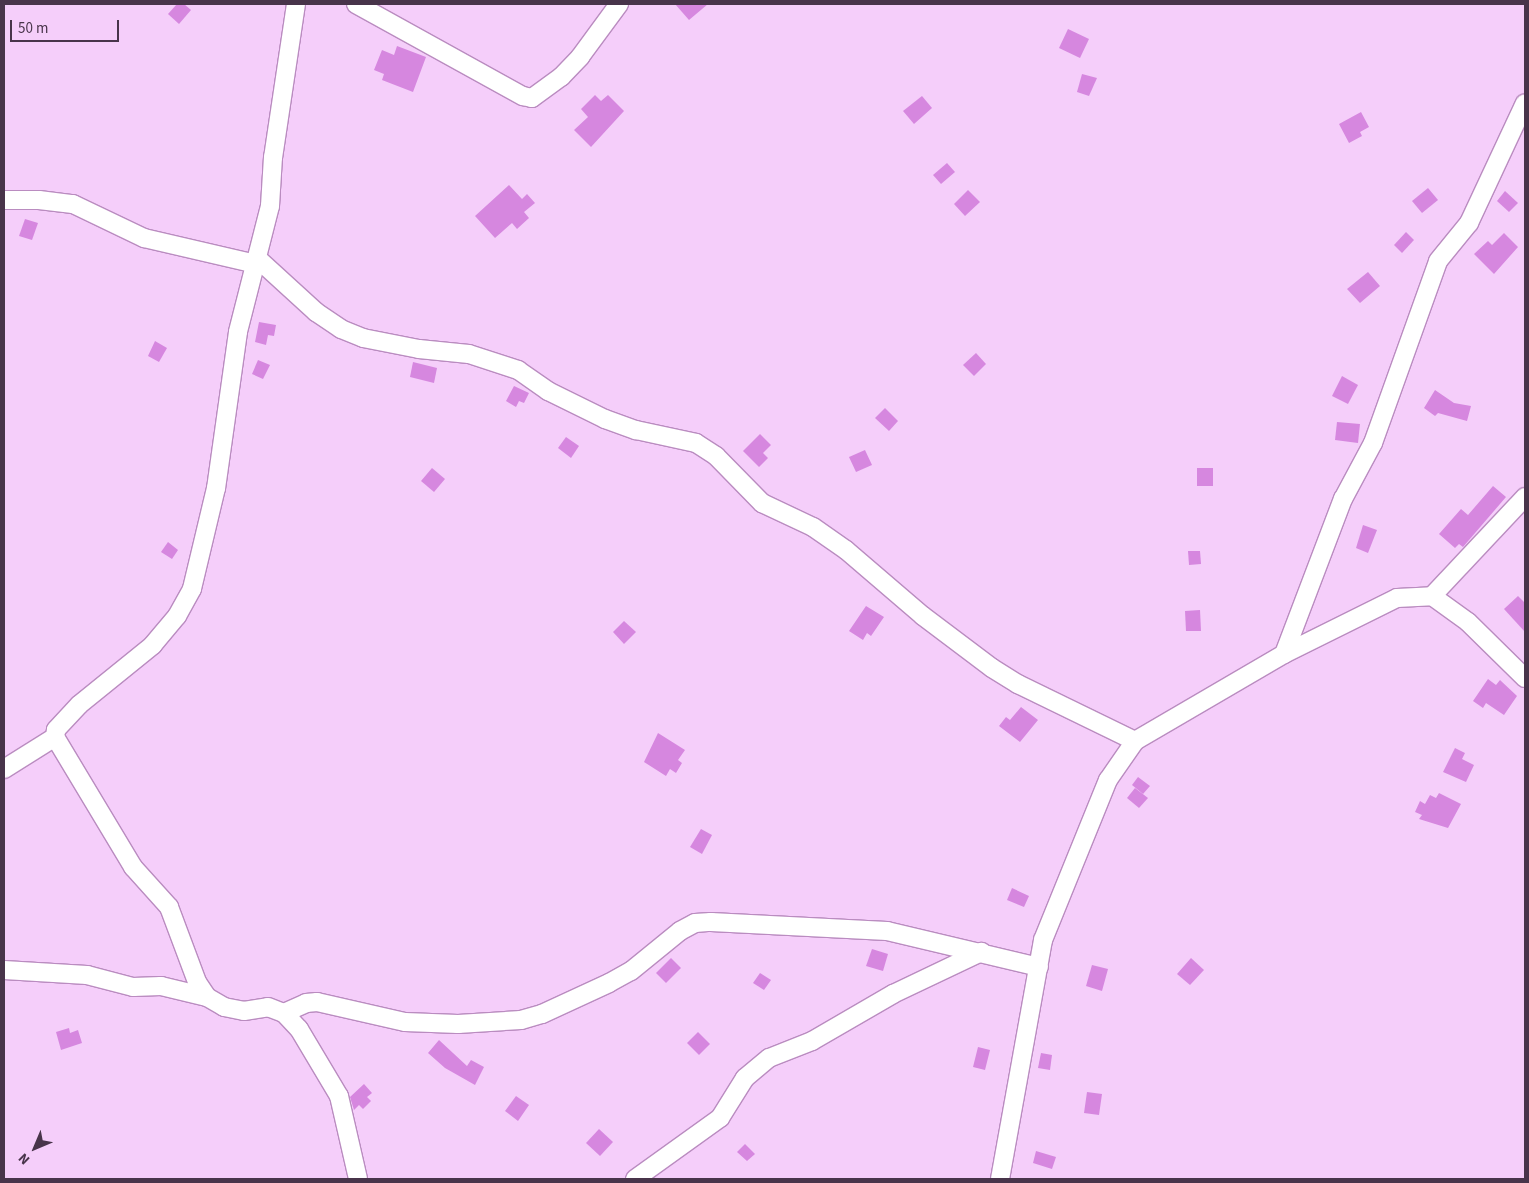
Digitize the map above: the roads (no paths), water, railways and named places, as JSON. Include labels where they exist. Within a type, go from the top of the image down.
[{"type":"street","points":[[207,997],[197,982],[169,907],[133,866],[55,737],[56,730],[79,706],[153,644],[177,616],[192,589],[216,488],[238,332],[270,206],[273,157],[296,4]]},
{"type":"street","points":[[356,4],[523,96],[532,98],[560,77],[580,57],[619,4]]},
{"type":"street","points":[[1284,654],[1344,499],[1373,443],[1438,260],[1469,223],[1525,103]]},
{"type":"street","points":[[4,200],[39,200],[73,204],[144,238],[257,261],[316,312],[340,329],[364,338],[419,349],[470,354],[518,370],[548,391],[605,419],[636,430],[696,443],[716,456],[762,503],[813,527],[846,550],[923,616],[992,668],[1034,693],[1135,740]]},
{"type":"street","points":[[1432,596],[1525,497]]},
{"type":"street","points":[[1000,1179],[1039,967],[1051,915],[1108,780],[1135,740],[1284,654],[1315,641],[1378,605],[1396,598],[1432,596],[1468,622],[1525,678]]},
{"type":"street","points":[[4,769],[55,737]]},
{"type":"street","points":[[284,1013],[306,1003],[317,1002],[405,1022],[458,1024],[521,1020],[542,1014],[631,971],[664,940],[695,923],[887,930],[1039,967]]},
{"type":"street","points":[[636,1179],[720,1118],[745,1078],[769,1058],[812,1041],[893,994],[981,952]]},
{"type":"street","points":[[4,970],[87,975],[133,987],[161,986],[207,997],[224,1007],[244,1011],[268,1007],[284,1013],[299,1029],[339,1096],[358,1179]]}]
